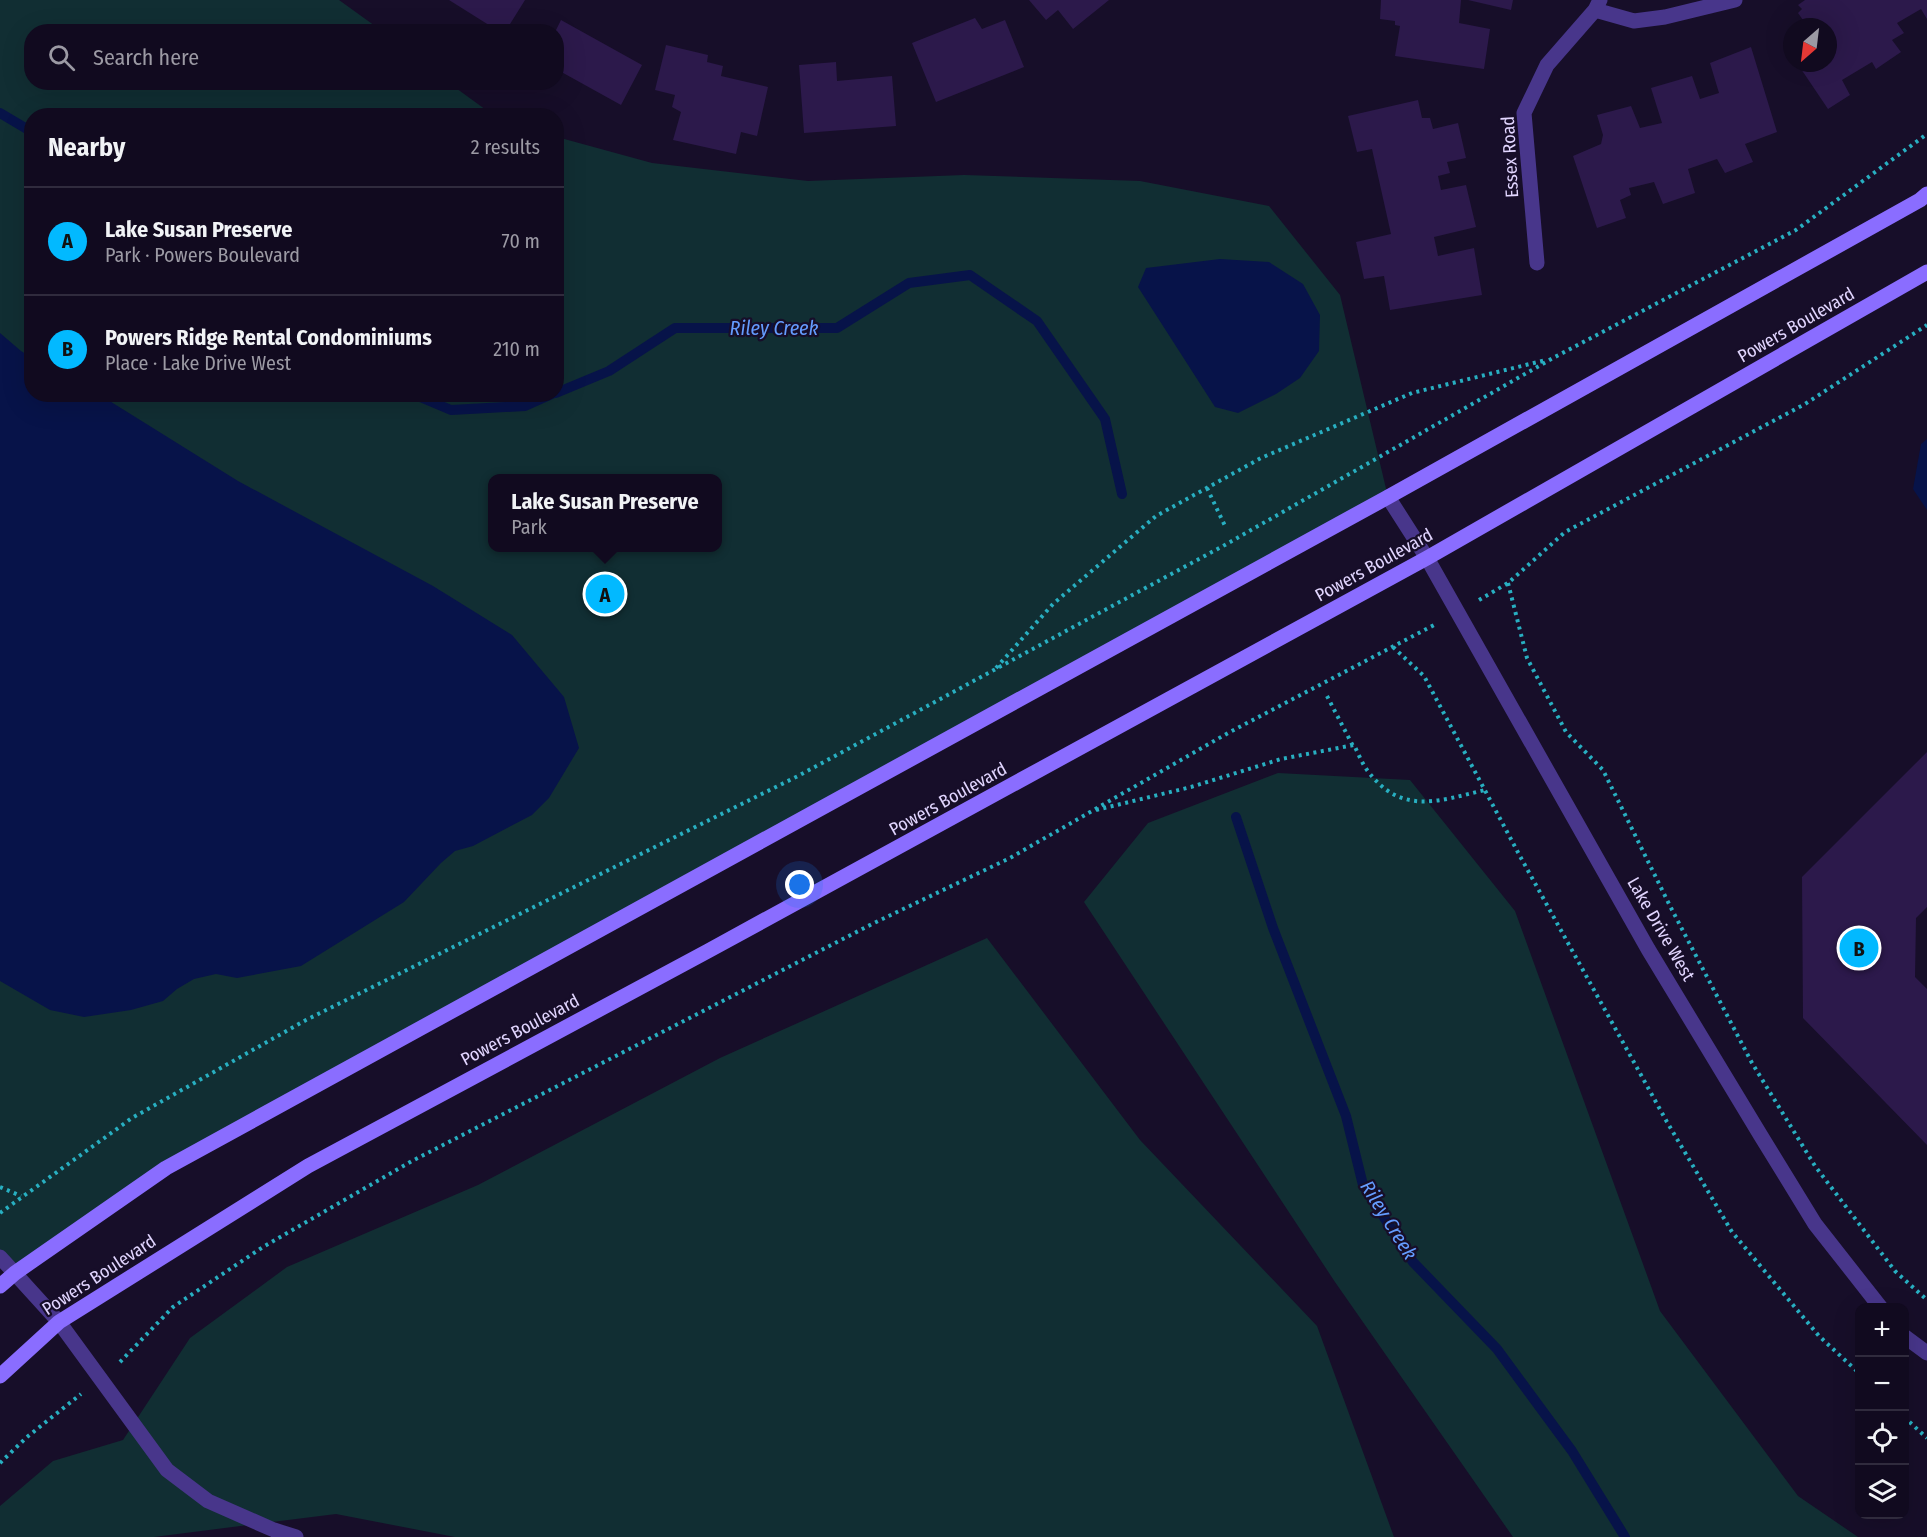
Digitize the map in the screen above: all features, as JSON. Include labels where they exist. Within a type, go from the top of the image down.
[{"type":"main road","points":[[0,1286],[15,1273],[166,1168],[1388,497],[1927,194]]},
{"type":"main road","name":"Powers Boulevard","points":[[0,1376],[59,1322],[308,1166],[708,951],[1427,558],[1927,272]]},
{"type":"street","points":[[1598,5],[1634,21],[1665,17],[1735,0]]},
{"type":"street","name":"Essex Road","points":[[1538,263],[1524,113],[1547,65],[1598,5]]},
{"type":"street","name":"Lake Drive West","points":[[1388,497],[1427,558],[1648,949],[1815,1224],[1877,1303]]},
{"type":"street","points":[[0,1257],[59,1322],[167,1470],[208,1501],[274,1530],[296,1537]]},
{"type":"street","points":[[1909,1339],[1927,1353]]},
{"type":"path","points":[[0,1213],[132,1118],[306,1020],[798,776],[1223,546],[1553,358],[1796,230],[1927,134]]},
{"type":"path","points":[[0,1463],[27,1437],[119,1363],[173,1307],[263,1247],[412,1161],[872,924],[1010,858],[1228,733],[1458,613],[1508,583],[1565,532],[1805,404],[1927,325]]},
{"type":"path","points":[[994,670],[1062,596],[1156,516],[1261,458],[1413,393],[1553,358]]},
{"type":"path","points":[[1207,488],[1226,528]]},
{"type":"path","points":[[1508,583],[1527,658],[1566,732],[1604,770],[1670,906],[1752,1064],[1815,1166],[1895,1271],[1927,1300]]},
{"type":"path","points":[[1393,647],[1424,676],[1667,1122],[1732,1232],[1820,1336],[1855,1369]]},
{"type":"path","points":[[1327,696],[1367,770],[1391,793],[1410,802],[1444,799],[1485,790]]},
{"type":"path","points":[[1091,811],[1191,787],[1281,759],[1353,746]]},
{"type":"path","points":[[0,1187],[21,1196]]},
{"type":"path","points":[[1909,1421],[1927,1438]]},
{"type":"green space","points":[[0,0],[339,0],[372,24],[24,24],[24,90],[459,90],[483,108],[24,108],[24,402],[564,402],[564,139],[652,163],[808,181],[964,175],[1140,181],[1269,206],[1340,295],[1388,497],[166,1168],[15,1273],[0,1257]]},
{"type":"green space","points":[[1278,773],[1410,780],[1515,911],[1660,1311],[1798,1496],[1858,1537],[1513,1537],[1335,1282],[1084,902],[1148,823]]},
{"type":"green space","points":[[987,938],[1140,1140],[1317,1326],[1394,1537],[455,1537],[336,1514],[154,1537],[0,1537],[0,1506],[53,1461],[123,1440],[190,1338],[287,1267],[478,1185],[720,1058]]},
{"type":"shaded area","points":[[1220,259],[1269,262],[1303,284],[1320,315],[1319,351],[1300,378],[1276,394],[1238,413],[1215,407],[1138,287],[1146,268]]},
{"type":"shaded area","points":[[0,333],[24,353],[24,402],[111,402],[238,481],[433,586],[512,635],[564,697],[579,748],[549,798],[532,815],[473,846],[455,851],[404,902],[301,966],[237,978],[216,974],[194,979],[163,1001],[131,1010],[84,1017],[50,1010],[0,981]]},
{"type":"shaded area","points":[[1927,439],[1927,510],[1913,489],[1921,444]]},
{"type":"building","points":[[449,0],[525,0],[510,24],[487,24]]},
{"type":"building","points":[[1029,0],[1109,0],[1073,29],[1058,10],[1046,20]]},
{"type":"building","points":[[1381,0],[1461,0],[1459,23],[1490,29],[1484,69],[1395,56],[1400,26],[1395,25],[1395,21],[1380,19]]},
{"type":"building","points":[[1468,0],[1513,0],[1511,10]]},
{"type":"building","points":[[1805,0],[1927,0],[1927,19],[1921,9],[1897,23],[1904,33],[1892,40],[1901,52],[1876,69],[1872,62],[1842,80],[1850,95],[1828,109],[1803,72],[1837,72],[1837,18],[1802,18],[1798,13],[1802,9],[1798,5]]},
{"type":"building","points":[[975,18],[982,29],[1005,20],[1024,67],[936,102],[912,43]]},
{"type":"building","points":[[561,20],[642,65],[621,105],[564,73],[564,24],[559,24]]},
{"type":"building","points":[[666,45],[708,55],[707,62],[723,66],[721,76],[768,87],[757,136],[741,132],[736,154],[673,140],[681,112],[672,107],[675,95],[655,90]]},
{"type":"building","points":[[1751,47],[1777,132],[1745,144],[1753,162],[1725,173],[1717,159],[1688,169],[1695,193],[1663,204],[1654,182],[1629,188],[1631,195],[1620,200],[1626,218],[1597,228],[1573,156],[1601,144],[1603,135],[1597,115],[1631,106],[1640,128],[1662,123],[1651,88],[1692,76],[1700,99],[1719,93],[1710,63]]},
{"type":"building","points":[[836,62],[837,81],[892,76],[896,126],[804,133],[799,65]]},
{"type":"building","points":[[1418,100],[1422,118],[1430,118],[1433,129],[1458,123],[1466,158],[1447,162],[1450,173],[1438,176],[1441,190],[1466,185],[1476,227],[1434,237],[1438,256],[1474,248],[1482,295],[1390,310],[1384,276],[1364,279],[1356,242],[1391,234],[1372,149],[1357,152],[1348,116]]},
{"type":"building","points":[[1927,752],[1927,907],[1916,918],[1915,977],[1927,989],[1927,1145],[1803,1018],[1802,877]]},
{"type":"waterway","name":"Riley Creek","points":[[0,113],[24,127]]},
{"type":"waterway","name":"Riley Creek","points":[[564,390],[609,371],[675,328],[837,328],[909,283],[970,275],[1037,321],[1105,419],[1122,494]]},
{"type":"waterway","name":"Riley Creek","points":[[432,402],[451,410],[525,406],[534,402]]},
{"type":"waterway","name":"Riley Creek","points":[[1236,817],[1273,928],[1346,1116],[1363,1185],[1413,1262],[1497,1349],[1572,1451],[1625,1537]]},
{"type":"place","name":"Lake Susan Preserve","points":[[605,594]]},
{"type":"place","name":"Powers Ridge Rental Condominiums","points":[[1859,948]]}]
